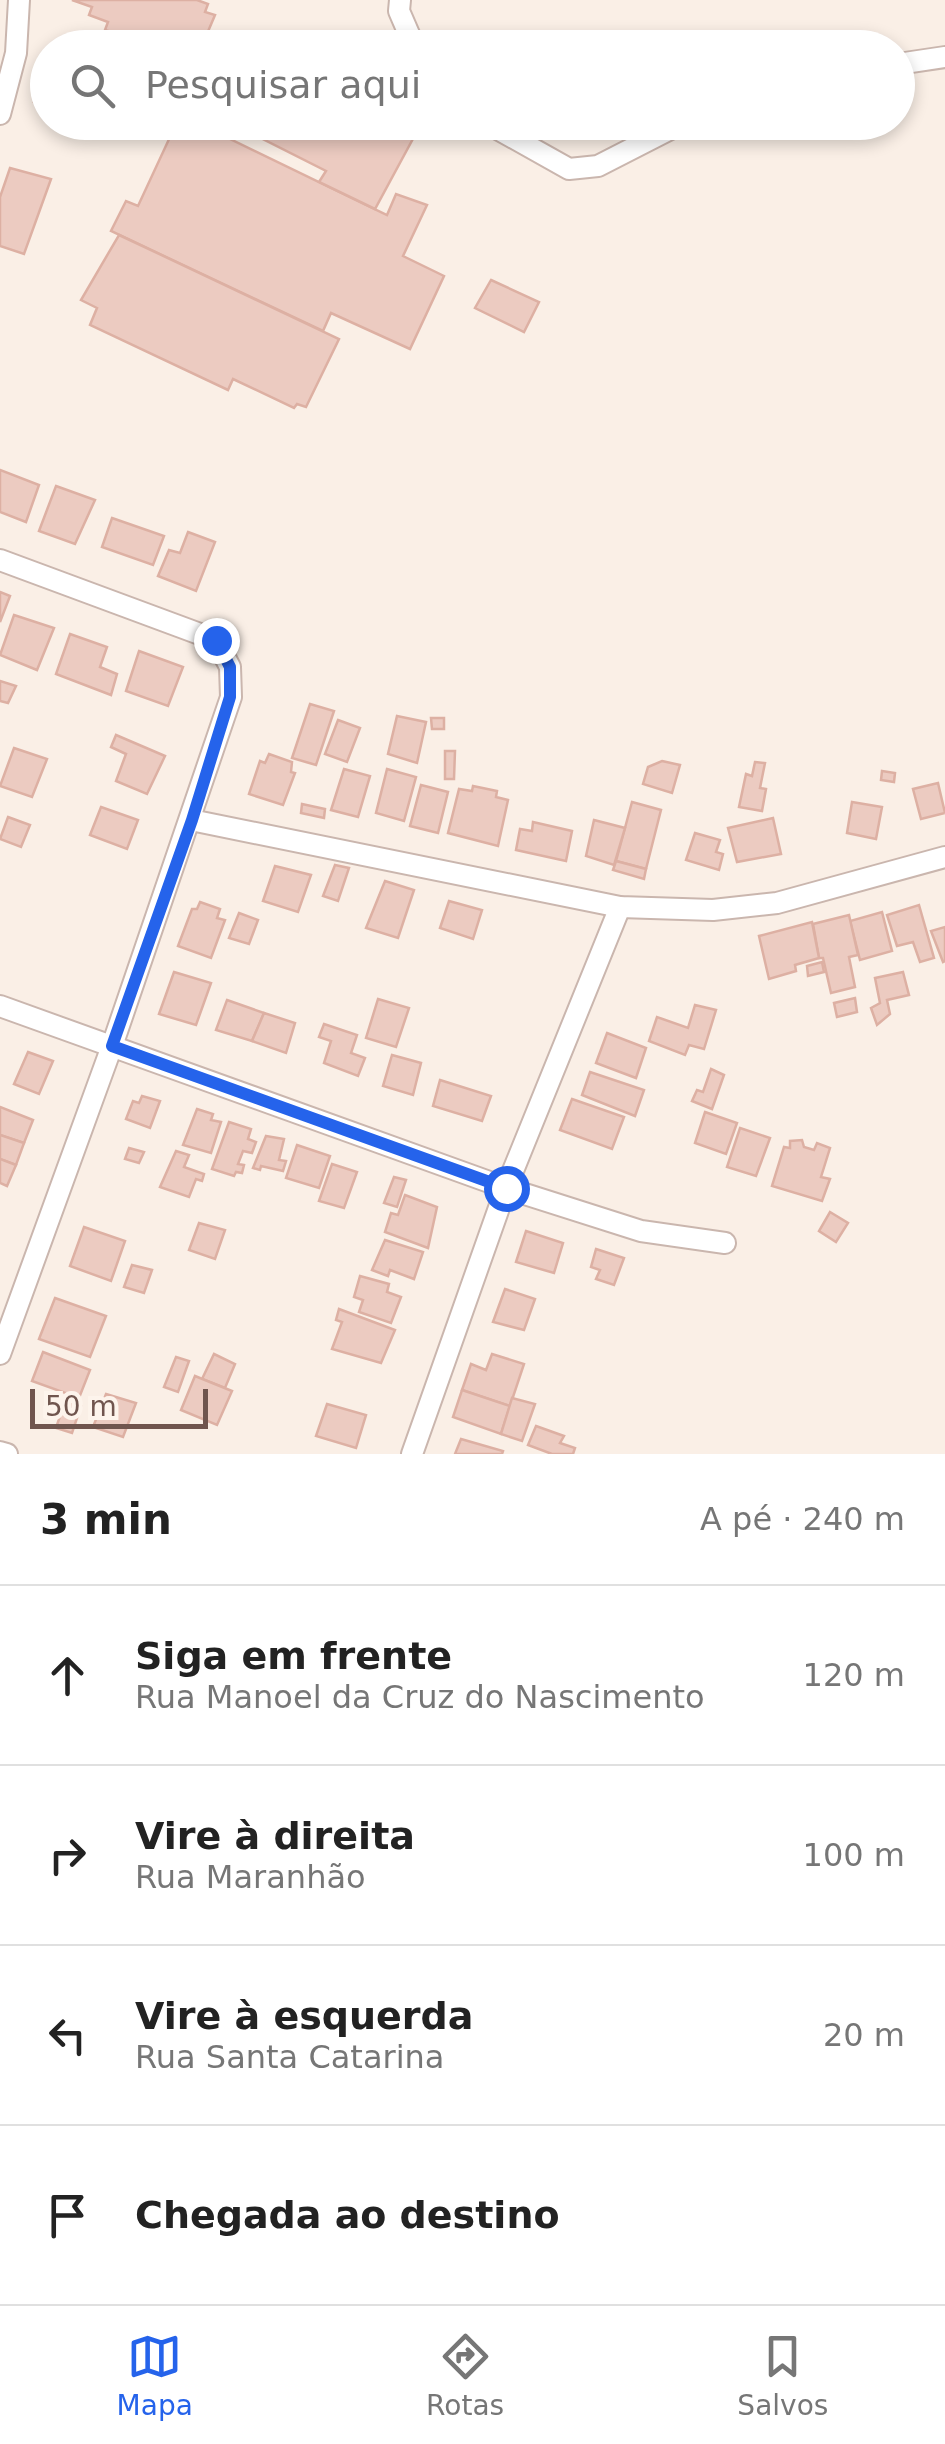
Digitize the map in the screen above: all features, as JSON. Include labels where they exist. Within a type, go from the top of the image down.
[{"type":"street","points":[[1,110],[16,53],[19,0]]},
{"type":"street","points":[[400,0],[399,11],[407,30]]},
{"type":"street","points":[[915,61],[945,57]]},
{"type":"street","points":[[517,140],[569,169],[598,166],[649,140]]},
{"type":"street","points":[[0,560],[216,640],[230,667],[230,697],[192,820],[0,1354]]},
{"type":"street","points":[[192,820],[620,906],[714,910],[777,903],[945,858]]},
{"type":"street","points":[[412,1454],[506,1188],[620,906]]},
{"type":"street","points":[[0,1006],[506,1188],[641,1231],[726,1243]]},
{"type":"building","points":[[72,0],[197,0],[208,4],[205,12],[215,15],[209,30],[105,30],[108,22],[89,15],[92,7]]},
{"type":"building","points":[[169,140],[232,140],[387,215],[396,194],[427,205],[403,256],[444,276],[410,349],[331,313],[323,331],[111,231],[126,201],[138,206]]},
{"type":"building","points":[[265,140],[412,140],[375,209],[319,182],[326,171]]},
{"type":"building","points":[[10,168],[51,179],[24,254],[0,246],[0,197]]},
{"type":"building","points":[[119,235],[339,339],[306,407],[297,404],[294,408],[233,379],[228,390],[90,325],[97,308],[81,300]]},
{"type":"building","points":[[491,280],[539,302],[524,332],[475,308]]},
{"type":"building","points":[[0,470],[39,485],[26,522],[0,512]]},
{"type":"building","points":[[56,486],[95,500],[75,544],[39,531]]},
{"type":"building","points":[[112,518],[164,536],[153,565],[102,547]]},
{"type":"building","points":[[188,532],[215,542],[196,591],[158,576],[169,550],[180,553]]},
{"type":"building","points":[[0,592],[10,596],[0,622]]},
{"type":"building","points":[[14,615],[54,628],[37,670],[0,655]]},
{"type":"building","points":[[70,634],[107,647],[100,667],[117,674],[111,695],[56,674]]},
{"type":"building","points":[[139,651],[183,667],[168,706],[126,691]]},
{"type":"building","points":[[0,681],[16,686],[8,703],[0,701]]},
{"type":"building","points":[[310,704],[334,711],[316,765],[292,758]]},
{"type":"building","points":[[397,716],[426,722],[417,763],[388,754]]},
{"type":"building","points":[[431,718],[444,718],[444,729],[432,729]]},
{"type":"building","points":[[338,720],[360,728],[347,762],[325,754]]},
{"type":"building","points":[[116,735],[165,756],[147,794],[116,781],[126,754],[111,747]]},
{"type":"building","points":[[14,748],[47,759],[32,797],[0,786]]},
{"type":"building","points":[[445,751],[455,751],[454,779],[445,779]]},
{"type":"building","points":[[269,754],[292,762],[291,772],[295,773],[283,805],[249,794],[260,761],[265,763]]},
{"type":"building","points":[[662,761],[680,765],[672,793],[643,784],[648,767]]},
{"type":"building","points":[[755,762],[765,763],[760,788],[766,789],[762,811],[739,807],[746,774],[752,776]]},
{"type":"building","points":[[344,769],[370,776],[358,817],[331,810]]},
{"type":"building","points":[[387,769],[416,777],[404,821],[376,813]]},
{"type":"building","points":[[882,771],[895,773],[894,782],[881,780]]},
{"type":"building","points":[[938,783],[945,813],[921,819],[913,789]]},
{"type":"building","points":[[421,785],[448,792],[438,833],[410,826]]},
{"type":"building","points":[[473,786],[497,791],[496,797],[508,800],[498,846],[448,833],[459,789],[472,791]]},
{"type":"building","points":[[632,802],[661,810],[646,869],[616,861]]},
{"type":"building","points":[[852,802],[882,807],[876,839],[847,833]]},
{"type":"building","points":[[302,804],[325,809],[324,818],[301,813]]},
{"type":"building","points":[[101,807],[138,820],[127,849],[90,835]]},
{"type":"building","points":[[8,817],[30,825],[21,847],[0,839]]},
{"type":"building","points":[[773,818],[781,854],[737,862],[728,828]]},
{"type":"building","points":[[594,820],[625,828],[614,865],[586,856]]},
{"type":"building","points":[[533,822],[572,831],[566,861],[516,850],[520,829],[532,831]]},
{"type":"building","points":[[695,833],[720,840],[716,852],[723,854],[719,870],[686,860]]},
{"type":"building","points":[[616,861],[646,869],[644,879],[613,870]]},
{"type":"building","points":[[335,865],[349,868],[338,901],[323,896]]},
{"type":"building","points":[[275,866],[311,875],[298,912],[263,901]]},
{"type":"building","points":[[385,881],[414,890],[398,938],[366,928]]},
{"type":"building","points":[[449,901],[482,910],[473,939],[440,928]]},
{"type":"building","points":[[200,902],[220,909],[217,918],[225,920],[211,958],[178,946],[192,909],[197,909]]},
{"type":"building","points":[[919,905],[934,958],[920,962],[913,942],[897,946],[887,915]]},
{"type":"building","points":[[882,912],[892,951],[860,960],[850,921]]},
{"type":"building","points":[[239,913],[258,920],[249,944],[229,938]]},
{"type":"building","points":[[849,915],[858,955],[849,957],[855,987],[831,993],[813,924]]},
{"type":"building","points":[[812,922],[819,958],[795,965],[796,971],[769,979],[759,936]]},
{"type":"building","points":[[945,927],[945,961],[943,962],[931,931]]},
{"type":"building","points":[[822,962],[824,972],[808,976],[807,966]]},
{"type":"building","points":[[174,972],[211,983],[196,1025],[159,1014]]},
{"type":"building","points":[[903,972],[909,995],[887,1000],[890,1014],[877,1025],[871,1008],[880,1003],[875,978]]},
{"type":"building","points":[[855,998],[857,1012],[837,1017],[834,1003]]},
{"type":"building","points":[[378,999],[409,1008],[396,1047],[366,1038]]},
{"type":"building","points":[[227,1000],[264,1013],[252,1041],[216,1030]]},
{"type":"building","points":[[695,1005],[716,1010],[704,1049],[689,1045],[685,1055],[649,1041],[657,1017],[688,1028]]},
{"type":"building","points":[[264,1013],[295,1023],[286,1053],[252,1041]]},
{"type":"building","points":[[324,1024],[357,1035],[351,1053],[365,1058],[358,1076],[324,1063],[331,1041],[319,1037]]},
{"type":"building","points":[[607,1033],[646,1048],[636,1078],[596,1063]]},
{"type":"building","points":[[28,1052],[53,1061],[39,1094],[14,1084]]},
{"type":"building","points":[[392,1055],[421,1063],[413,1095],[383,1086]]},
{"type":"building","points":[[711,1069],[724,1075],[712,1109],[692,1101],[697,1090],[703,1092]]},
{"type":"building","points":[[590,1072],[644,1090],[635,1116],[582,1095]]},
{"type":"building","points":[[440,1080],[491,1096],[482,1121],[433,1106]]},
{"type":"building","points":[[142,1096],[160,1101],[150,1128],[126,1119],[133,1101],[139,1103]]},
{"type":"building","points":[[572,1099],[624,1117],[612,1149],[560,1130]]},
{"type":"building","points":[[0,1107],[33,1120],[24,1143],[0,1135]]},
{"type":"building","points":[[197,1109],[213,1114],[211,1120],[221,1122],[211,1153],[183,1145]]},
{"type":"building","points":[[705,1112],[737,1123],[726,1154],[695,1143]]},
{"type":"building","points":[[229,1122],[251,1129],[248,1139],[256,1142],[252,1153],[243,1151],[238,1164],[244,1165],[242,1173],[236,1172],[234,1176],[212,1169]]},
{"type":"building","points":[[740,1128],[770,1138],[756,1176],[727,1167]]},
{"type":"building","points":[[0,1135],[24,1143],[16,1165],[0,1159]]},
{"type":"building","points":[[266,1136],[284,1139],[279,1160],[286,1161],[283,1171],[253,1168]]},
{"type":"building","points":[[802,1140],[804,1147],[814,1150],[817,1143],[830,1148],[821,1177],[830,1179],[822,1201],[772,1186],[784,1147],[790,1148],[790,1141]]},
{"type":"building","points":[[297,1145],[330,1156],[319,1188],[286,1178]]},
{"type":"building","points":[[129,1148],[144,1152],[139,1163],[125,1159]]},
{"type":"building","points":[[176,1151],[189,1155],[184,1167],[204,1174],[202,1181],[196,1179],[189,1197],[160,1187]]},
{"type":"building","points":[[0,1159],[16,1165],[7,1186],[0,1183]]},
{"type":"building","points":[[332,1164],[357,1172],[344,1208],[319,1201]]},
{"type":"building","points":[[394,1177],[406,1180],[397,1207],[384,1203]]},
{"type":"building","points":[[405,1195],[437,1207],[428,1248],[385,1232],[391,1213],[398,1215]]},
{"type":"building","points":[[830,1212],[848,1223],[836,1242],[819,1231]]},
{"type":"building","points":[[199,1223],[225,1230],[215,1259],[189,1250]]},
{"type":"building","points":[[84,1227],[125,1241],[111,1281],[70,1266]]},
{"type":"building","points":[[526,1231],[563,1243],[554,1273],[516,1262]]},
{"type":"building","points":[[385,1240],[423,1252],[414,1279],[390,1270],[388,1276],[372,1270]]},
{"type":"building","points":[[596,1249],[624,1258],[614,1285],[596,1279],[600,1270],[591,1267]]},
{"type":"building","points":[[132,1265],[152,1270],[144,1293],[124,1287]]},
{"type":"building","points":[[360,1276],[389,1284],[387,1292],[401,1297],[391,1323],[359,1312],[363,1300],[354,1297]]},
{"type":"building","points":[[505,1289],[535,1299],[524,1330],[493,1322]]},
{"type":"building","points":[[55,1298],[106,1316],[90,1357],[39,1339]]},
{"type":"building","points":[[339,1309],[395,1330],[381,1363],[332,1349],[342,1322],[336,1320]]},
{"type":"building","points":[[43,1352],[90,1370],[79,1398],[32,1381]]},
{"type":"building","points":[[214,1354],[235,1364],[225,1388],[202,1379]]},
{"type":"building","points":[[492,1354],[524,1364],[510,1406],[462,1390],[471,1364],[486,1370]]},
{"type":"building","points":[[176,1357],[189,1361],[178,1392],[164,1387]]},
{"type":"building","points":[[195,1376],[232,1391],[217,1425],[181,1410]]},
{"type":"building","points":[[462,1390],[510,1406],[501,1434],[453,1417]]},
{"type":"building","points":[[106,1394],[136,1403],[123,1437],[93,1427]]},
{"type":"building","points":[[512,1398],[535,1404],[522,1441],[501,1434]]},
{"type":"building","points":[[65,1401],[81,1406],[72,1433],[56,1428]]},
{"type":"building","points":[[327,1404],[366,1415],[356,1448],[316,1436]]},
{"type":"building","points":[[536,1426],[564,1436],[560,1443],[575,1448],[573,1454],[552,1454],[528,1445]]},
{"type":"building","points":[[461,1439],[503,1451],[455,1454]]},
{"type":"route","points":[[216,640],[230,667],[230,697],[192,820],[112,1046],[506,1188]]}]
